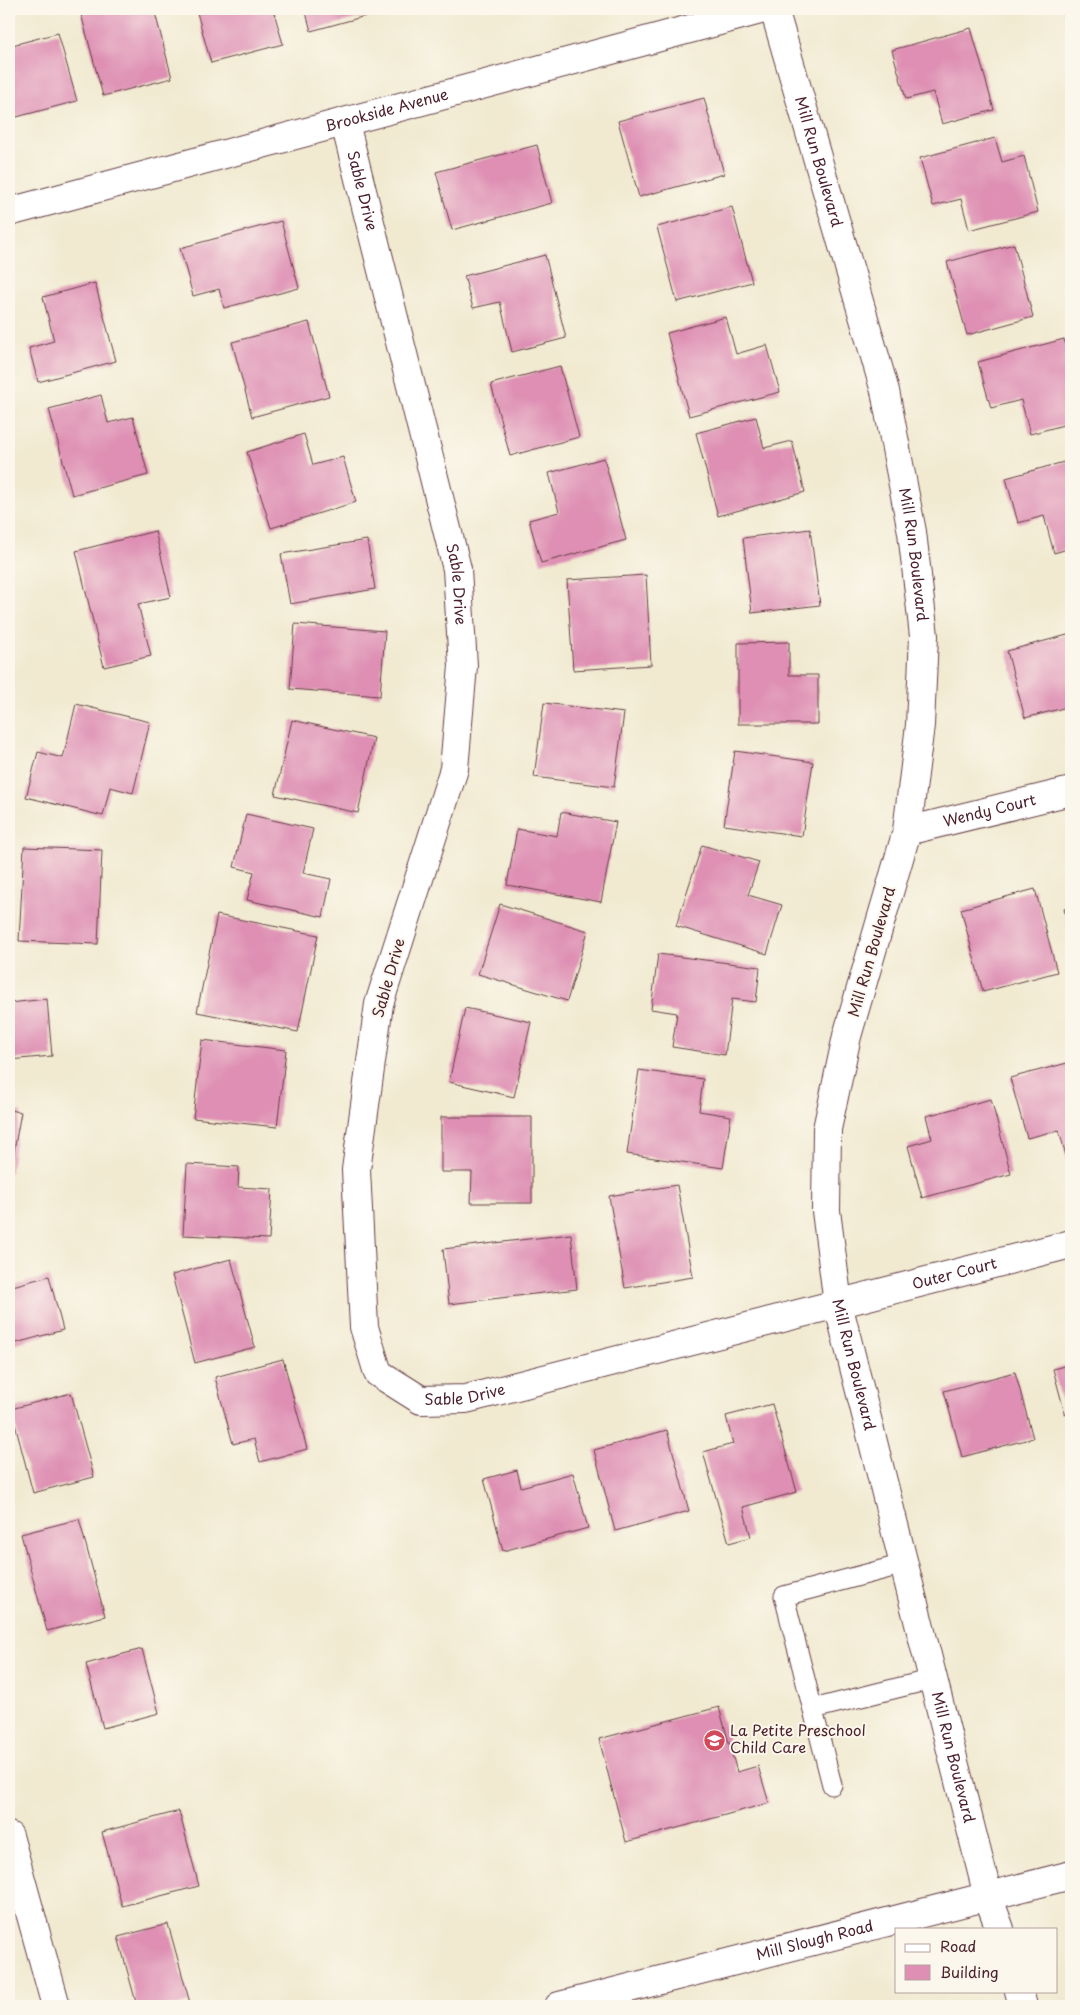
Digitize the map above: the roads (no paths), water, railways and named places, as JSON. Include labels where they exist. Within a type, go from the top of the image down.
[{"type":"street","name":"Brookside Avenue","points":[[9,212],[764,9]]},
{"type":"street","name":"Mill Run Boulevard","points":[[774,9],[885,391],[912,532],[924,636],[920,725],[908,831],[847,1036],[827,1129],[826,1211],[838,1304],[988,1896],[1000,1928]]},
{"type":"street","name":"Sable Drive","points":[[345,123],[457,569],[463,666],[454,769],[379,1004],[356,1170],[364,1327],[378,1373],[421,1400],[466,1399],[838,1304]]},
{"type":"street","name":"Wendy Court","points":[[908,831],[1071,791]]},
{"type":"street","name":"Outer Court","points":[[838,1304],[1071,1244]]},
{"type":"street","points":[[9,1836],[56,2006]]},
{"type":"street","name":"Mill Slough Road","points":[[559,2006],[1071,1875]]},
{"type":"street","points":[[1019,1992],[1023,2006]]},
{"type":"lane","points":[[832,1785],[784,1596],[904,1564]]},
{"type":"lane","points":[[813,1709],[933,1679]]},
{"type":"place","name":"La Petite Preschool Child Care","points":[[714,1740]]}]
